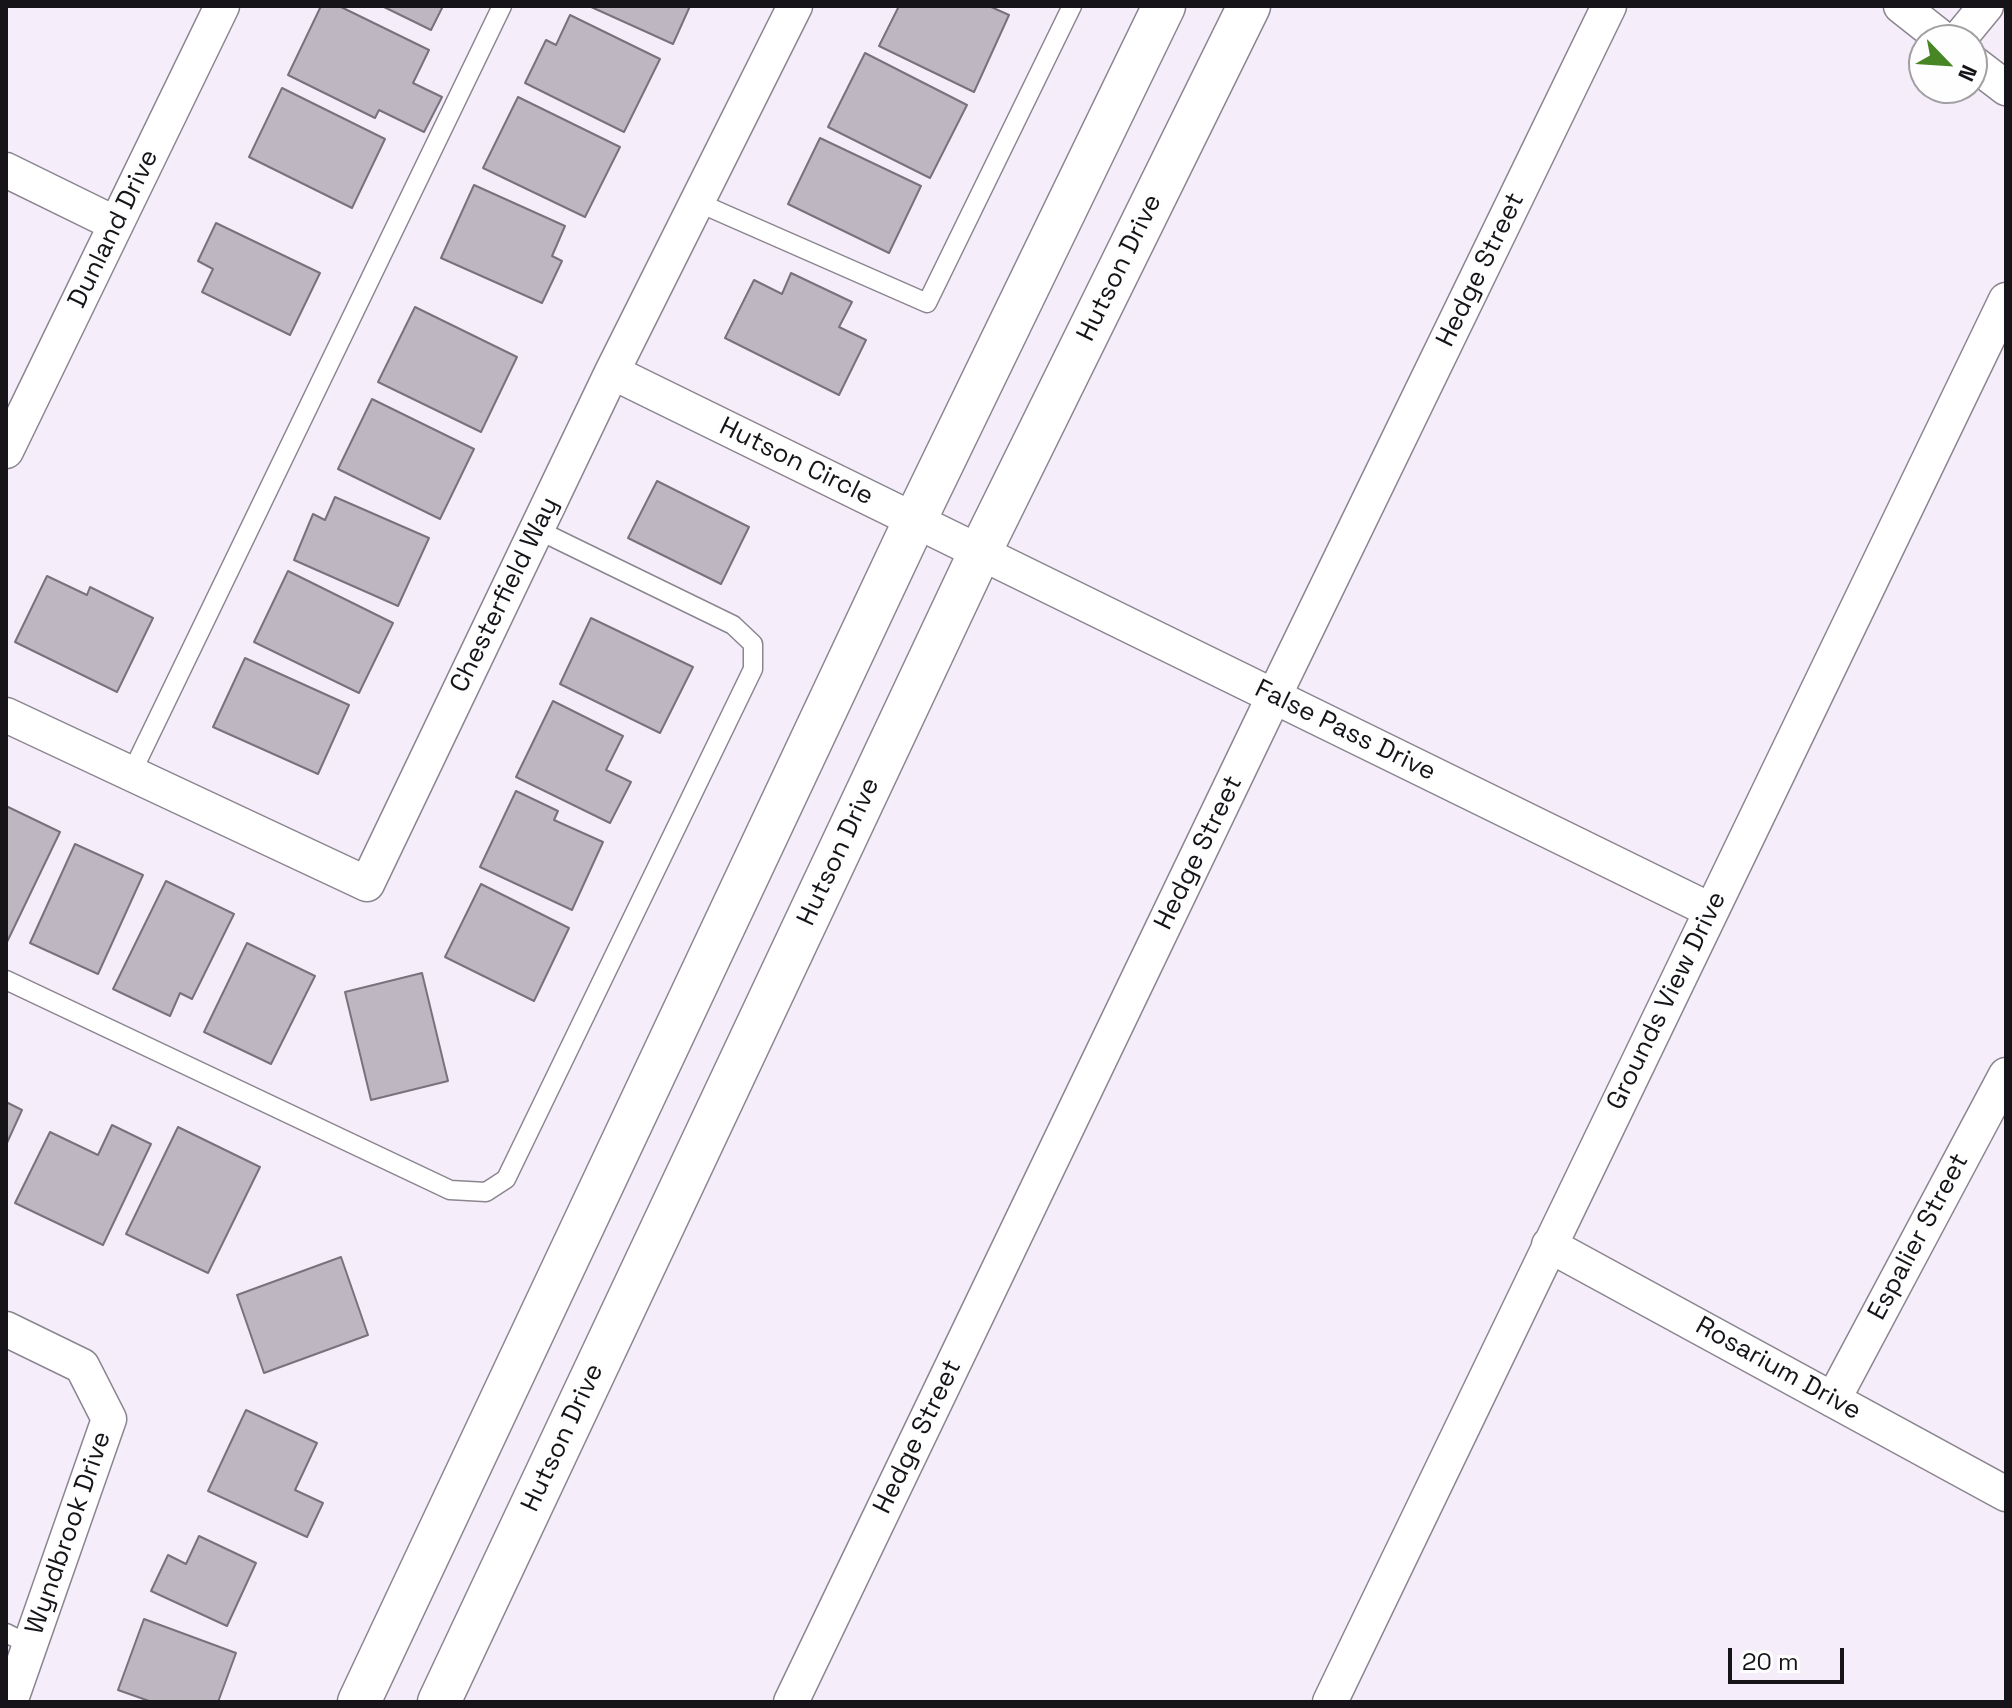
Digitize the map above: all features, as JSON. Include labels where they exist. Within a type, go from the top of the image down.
[{"type":"street","name":"Dunland Drive","points":[[6,451],[222,6]]},
{"type":"street","name":"Chesterfield Way","points":[[6,715],[367,884],[612,372],[795,6]]},
{"type":"street","points":[[359,1702],[915,520],[1164,6]]},
{"type":"street","name":"Hutson Drive","points":[[439,1702],[980,552],[1249,6]]},
{"type":"street","name":"Hedge Street","points":[[791,1702],[1609,6]]},
{"type":"street","points":[[1901,6],[1924,24]]},
{"type":"street","points":[[1971,24],[1986,6]]},
{"type":"street","points":[[1988,74],[2006,88]]},
{"type":"street","points":[[6,170],[116,224]]},
{"type":"street","name":"Grounds View Drive","points":[[1330,1702],[2006,300]]},
{"type":"street","name":"Hutson Circle","points":[[612,372],[980,552]]},
{"type":"street","name":"False Pass Drive","points":[[980,552],[1710,910]]},
{"type":"street","name":"Espalier Street","points":[[1833,1400],[2006,1075]]},
{"type":"street","name":"Rosarium Drive","points":[[1549,1245],[2006,1494]]},
{"type":"street","name":"Wyndbrook Drive","points":[[6,1329],[82,1366],[109,1419],[18,1639],[10,1702]]},
{"type":"lane","points":[[131,774],[502,6]]},
{"type":"lane","points":[[697,202],[927,303],[1072,6]]},
{"type":"lane","points":[[6,980],[450,1190],[486,1192],[506,1179],[753,669],[753,644],[733,625],[536,529]]},
{"type":"building","points":[[321,6],[339,6],[429,50],[413,83],[442,97],[424,132],[379,110],[375,118],[288,75]]},
{"type":"building","points":[[382,6],[443,6],[431,30]]},
{"type":"building","points":[[589,6],[690,6],[673,44]]},
{"type":"building","points":[[899,6],[989,6],[1009,15],[974,92],[879,46]]},
{"type":"building","points":[[570,15],[660,59],[624,132],[525,83],[546,40],[556,45]]},
{"type":"building","points":[[865,53],[967,105],[930,178],[828,127]]},
{"type":"building","points":[[282,88],[385,139],[352,208],[249,157]]},
{"type":"building","points":[[518,97],[620,147],[585,217],[483,168]]},
{"type":"building","points":[[820,138],[921,186],[889,253],[788,204]]},
{"type":"building","points":[[474,185],[565,226],[552,256],[562,261],[542,303],[441,258]]},
{"type":"building","points":[[216,223],[320,273],[290,335],[202,292],[213,269],[198,261]]},
{"type":"building","points":[[791,273],[852,302],[839,327],[866,340],[839,395],[725,338],[754,280],[782,294]]},
{"type":"building","points":[[415,307],[517,357],[481,432],[378,382]]},
{"type":"building","points":[[372,399],[474,449],[440,519],[338,469]]},
{"type":"building","points":[[657,481],[749,527],[721,584],[628,538]]},
{"type":"building","points":[[335,497],[429,538],[398,606],[294,560],[313,514],[325,520]]},
{"type":"building","points":[[288,571],[393,623],[359,693],[254,642]]},
{"type":"building","points":[[47,576],[87,595],[90,587],[153,618],[117,692],[15,642]]},
{"type":"building","points":[[591,618],[693,667],[660,733],[560,684]]},
{"type":"building","points":[[245,658],[349,705],[318,774],[213,727]]},
{"type":"building","points":[[553,701],[623,736],[606,770],[631,782],[610,823],[516,777]]},
{"type":"building","points":[[516,791],[558,811],[554,820],[603,842],[572,910],[480,867]]},
{"type":"building","points":[[6,806],[60,832],[7,942],[6,941]]},
{"type":"building","points":[[75,844],[143,875],[98,974],[30,943]]},
{"type":"building","points":[[166,881],[234,914],[192,999],[180,993],[170,1016],[113,989]]},
{"type":"building","points":[[481,884],[569,928],[534,1001],[445,957]]},
{"type":"building","points":[[247,943],[315,976],[271,1064],[204,1032]]},
{"type":"building","points":[[422,973],[448,1081],[371,1100],[345,992]]},
{"type":"building","points":[[6,1102],[22,1110],[6,1145]]},
{"type":"building","points":[[112,1125],[151,1144],[103,1245],[15,1203],[50,1132],[98,1155]]},
{"type":"building","points":[[178,1127],[260,1167],[208,1273],[126,1234]]},
{"type":"building","points":[[341,1257],[368,1335],[264,1373],[237,1295]]},
{"type":"building","points":[[246,1410],[317,1443],[295,1490],[323,1503],[307,1537],[208,1491]]},
{"type":"building","points":[[199,1536],[256,1563],[227,1626],[151,1591],[168,1555],[186,1564]]},
{"type":"building","points":[[144,1619],[236,1653],[218,1702],[152,1702],[118,1690]]}]
